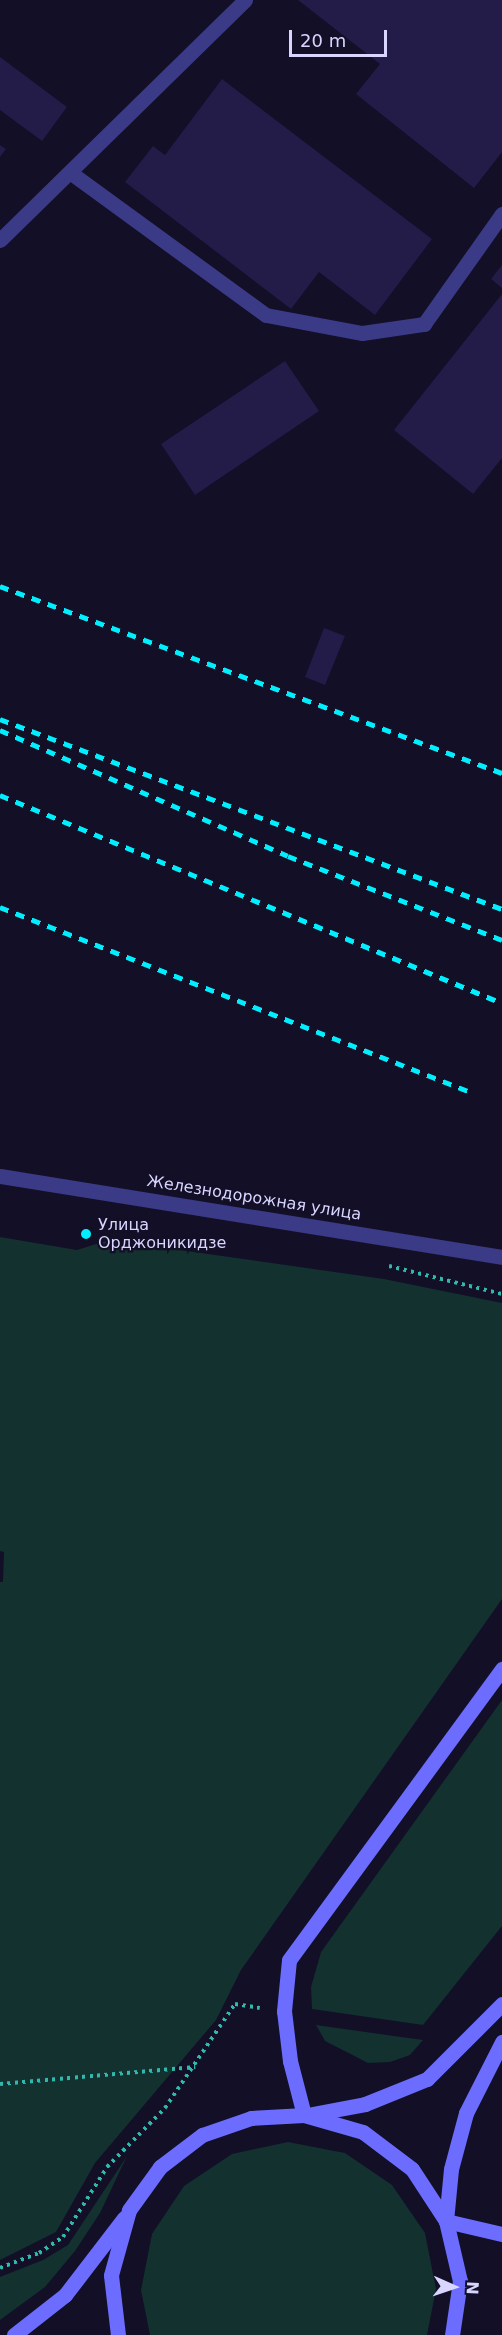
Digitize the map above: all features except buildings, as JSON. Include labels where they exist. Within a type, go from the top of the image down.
[{"type":"main road","points":[[304,2115],[290,2061],[284,2011],[289,1960],[502,1669]]},
{"type":"main road","points":[[14,2335],[65,2295],[160,2168],[201,2135],[251,2118],[304,2115],[364,2104],[427,2079],[502,2004]]},
{"type":"main road","points":[[452,2335],[460,2281],[446,2221],[451,2169],[466,2113],[502,2042]]},
{"type":"main road","points":[[304,2115],[363,2132],[412,2169],[446,2221],[502,2234]]},
{"type":"main road","points":[[118,2335],[111,2275],[129,2210]]},
{"type":"street","points":[[0,240],[245,0]]},
{"type":"street","points":[[71,172],[266,315],[362,333],[424,324],[502,214]]},
{"type":"street","name":"Железнодорожная улица","points":[[0,1176],[502,1257]]},
{"type":"path","points":[[0,2268],[39,2253],[63,2236],[108,2167],[165,2108],[195,2067],[235,2004],[284,2011]]},
{"type":"path","points":[[0,2085],[195,2067]]},
{"type":"green space","points":[[0,1237],[77,1250],[109,1240],[384,1279],[502,1303],[502,1599],[241,1970],[216,2020],[95,2163],[56,2232],[0,2260],[0,1582],[3,1582],[4,1552],[0,1551]]},
{"type":"green space","points":[[502,1700],[502,1926],[423,2025],[312,2009],[311,1987],[321,1952]]},
{"type":"green space","points":[[316,2025],[423,2040],[410,2055],[390,2062],[368,2063],[325,2041]]},
{"type":"green space","points":[[288,2142],[345,2153],[392,2185],[425,2233],[436,2289],[427,2335],[150,2335],[141,2290],[152,2234],[184,2186],[232,2154]]},
{"type":"green space","points":[[127,2156],[100,2213],[75,2251],[45,2287],[0,2320],[0,2277],[43,2260],[68,2245]]},
{"type":"railway","points":[[0,586],[502,773]]},
{"type":"railway","points":[[0,719],[502,909]]},
{"type":"railway","points":[[0,730],[288,856],[502,940]]},
{"type":"railway","points":[[0,795],[502,1003]]},
{"type":"railway","points":[[0,907],[468,1091]]},
{"type":"place","name":"Улица Орджоникидзе","points":[[86,1234]]}]
